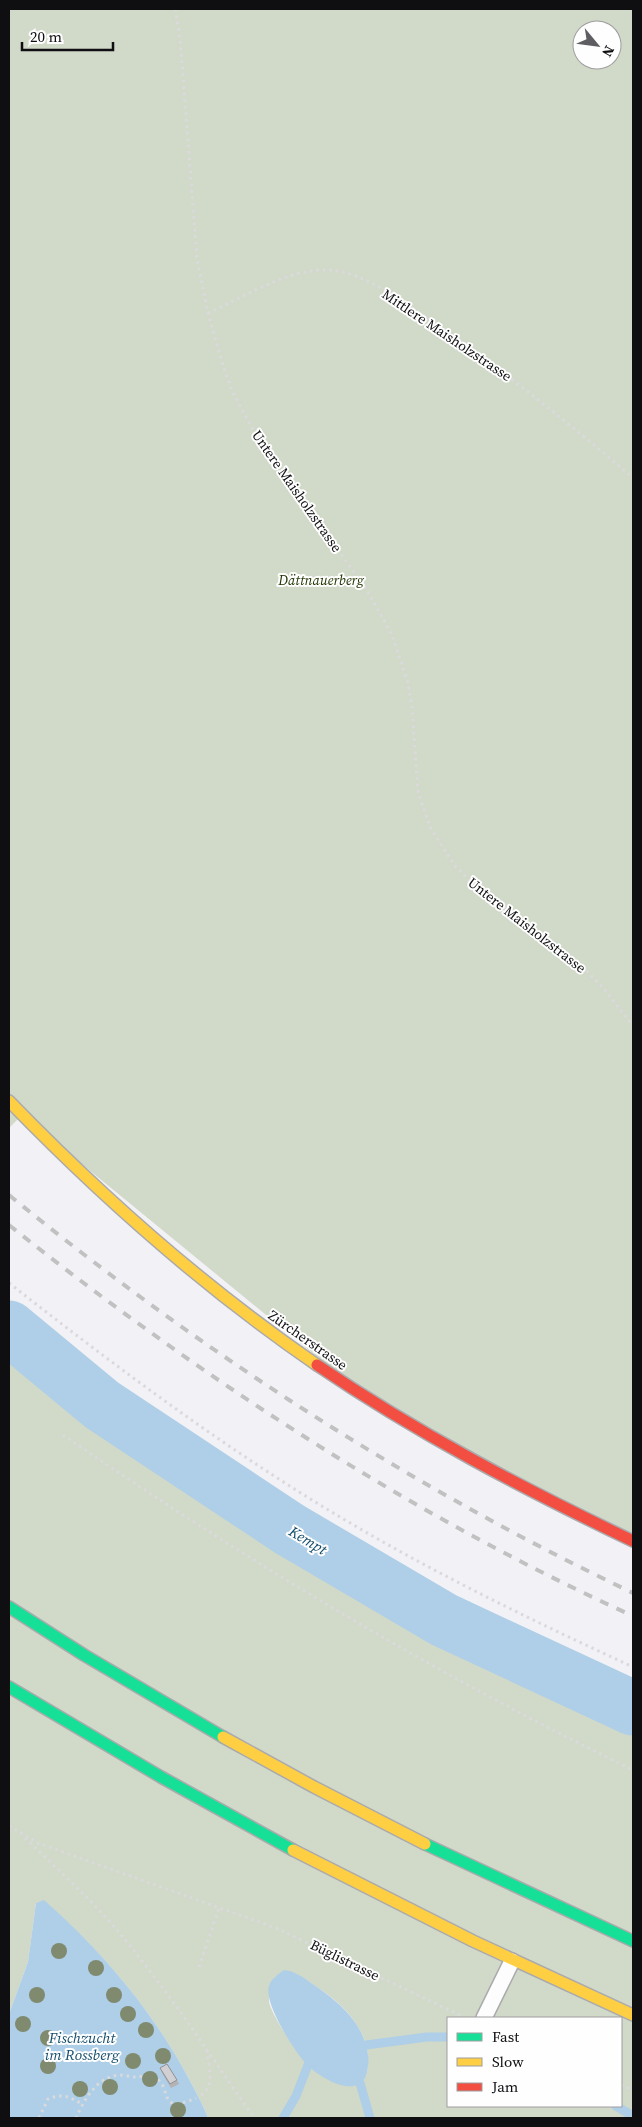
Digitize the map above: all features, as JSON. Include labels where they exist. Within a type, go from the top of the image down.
[{"type":"main road","name":"Zürcherstrasse","points":[[9,1101],[85,1178],[144,1232],[230,1302],[286,1344],[364,1396],[441,1442],[548,1500],[633,1541]]},
{"type":"main road","points":[[9,1607],[155,1697],[297,1778],[448,1856],[633,1941]]},
{"type":"main road","points":[[9,1687],[121,1755],[264,1836],[410,1912],[512,1961],[633,2015]]},
{"type":"lane","points":[[484,2017],[512,1961]]},
{"type":"path","name":"Untere Maisholzstrasse","points":[[175,9],[180,38],[197,259],[208,313],[232,391],[243,415],[259,441],[367,590],[392,635],[401,658],[409,691],[418,792],[427,820],[442,850],[455,866],[488,897],[586,970],[604,989],[633,1026]]},
{"type":"path","name":"Mittlere Maisholzstrasse","points":[[208,313],[295,274],[330,270],[355,277],[394,296],[479,354],[633,478]]},
{"type":"path","points":[[9,1283],[121,1368],[294,1489],[358,1528],[492,1600],[633,1667]]},
{"type":"path","points":[[64,1435],[134,1484],[372,1632],[522,1715],[633,1770]]},
{"type":"path","name":"Büglistrasse","points":[[9,1826],[23,1836],[53,1849],[84,1858],[308,1942],[466,2017]]},
{"type":"path","points":[[23,1836],[92,1902],[117,1930],[164,1989],[252,2115]]},
{"type":"path","points":[[199,1968],[219,1908]]},
{"type":"path","points":[[201,2095],[208,2090],[210,2084],[206,2050]]},
{"type":"path","points":[[76,2118],[82,2104],[92,2090],[101,2082],[121,2075],[154,2077],[159,2081],[169,2100],[176,2105],[196,2098]]},
{"type":"path","points":[[39,2118],[48,2099],[53,2097],[66,2096],[82,2104]]},
{"type":"green space","name":"Dättnauerberg","points":[[9,9],[633,9],[633,1541],[371,1401],[22,1115],[9,1128]]},
{"type":"green space","points":[[9,1304],[103,1383],[323,1531],[593,1665],[633,1698],[633,2118],[208,2118],[174,2052],[124,1982],[86,1940],[44,1901],[36,1903],[28,1962],[9,2014]],"holes":[[[284,1970],[330,1996],[344,2008],[355,2022],[363,2037],[368,2054],[367,2072],[308,2065],[304,2060],[279,2023],[269,2001],[274,1978]]]},
{"type":"water","name":"Fischzucht im Rossberg","points":[[44,1900],[86,1940],[124,1982],[174,2052],[208,2118],[9,2118],[9,2014],[28,1962],[36,1903]]},
{"type":"water","points":[[284,1970],[298,1975],[321,1990],[348,2013],[355,2022],[365,2043],[368,2058],[366,2075],[360,2084],[345,2086],[328,2080],[308,2066],[296,2051],[276,2016],[268,1994],[271,1981]]},
{"type":"building","points":[[167,2064],[177,2080],[170,2084],[160,2068]]},
{"type":"waterway","name":"Kempt","points":[[9,1328],[102,1405],[289,1529],[444,1620],[633,1708]]},
{"type":"waterway","points":[[366,2045],[427,2037],[447,2037]]},
{"type":"waterway","points":[[283,2118],[296,2096],[308,2065]]},
{"type":"waterway","points":[[360,2083],[370,2118]]},
{"type":"waterway","points":[[618,2107],[633,2116]]},
{"type":"railway","points":[[9,1195],[156,1308],[232,1362],[309,1413],[468,1508],[550,1552],[633,1593]]},
{"type":"railway","points":[[9,1225],[156,1336],[309,1440],[388,1488],[468,1533],[550,1576],[633,1616]]},
{"type":"traffic: fast","points":[[9,1607],[84,1655],[223,1737]]},
{"type":"traffic: fast","points":[[9,1687],[161,1777],[293,1850]]},
{"type":"traffic: fast","points":[[425,1844],[633,1941]]},
{"type":"traffic: slow","points":[[9,1101],[81,1173],[157,1241],[235,1305],[317,1365]]},
{"type":"traffic: slow","points":[[223,1737],[314,1787],[425,1844]]},
{"type":"traffic: slow","points":[[293,1850],[473,1941],[633,2015]]},
{"type":"traffic: jam","points":[[317,1365],[432,1437],[552,1501],[633,1541]]}]
